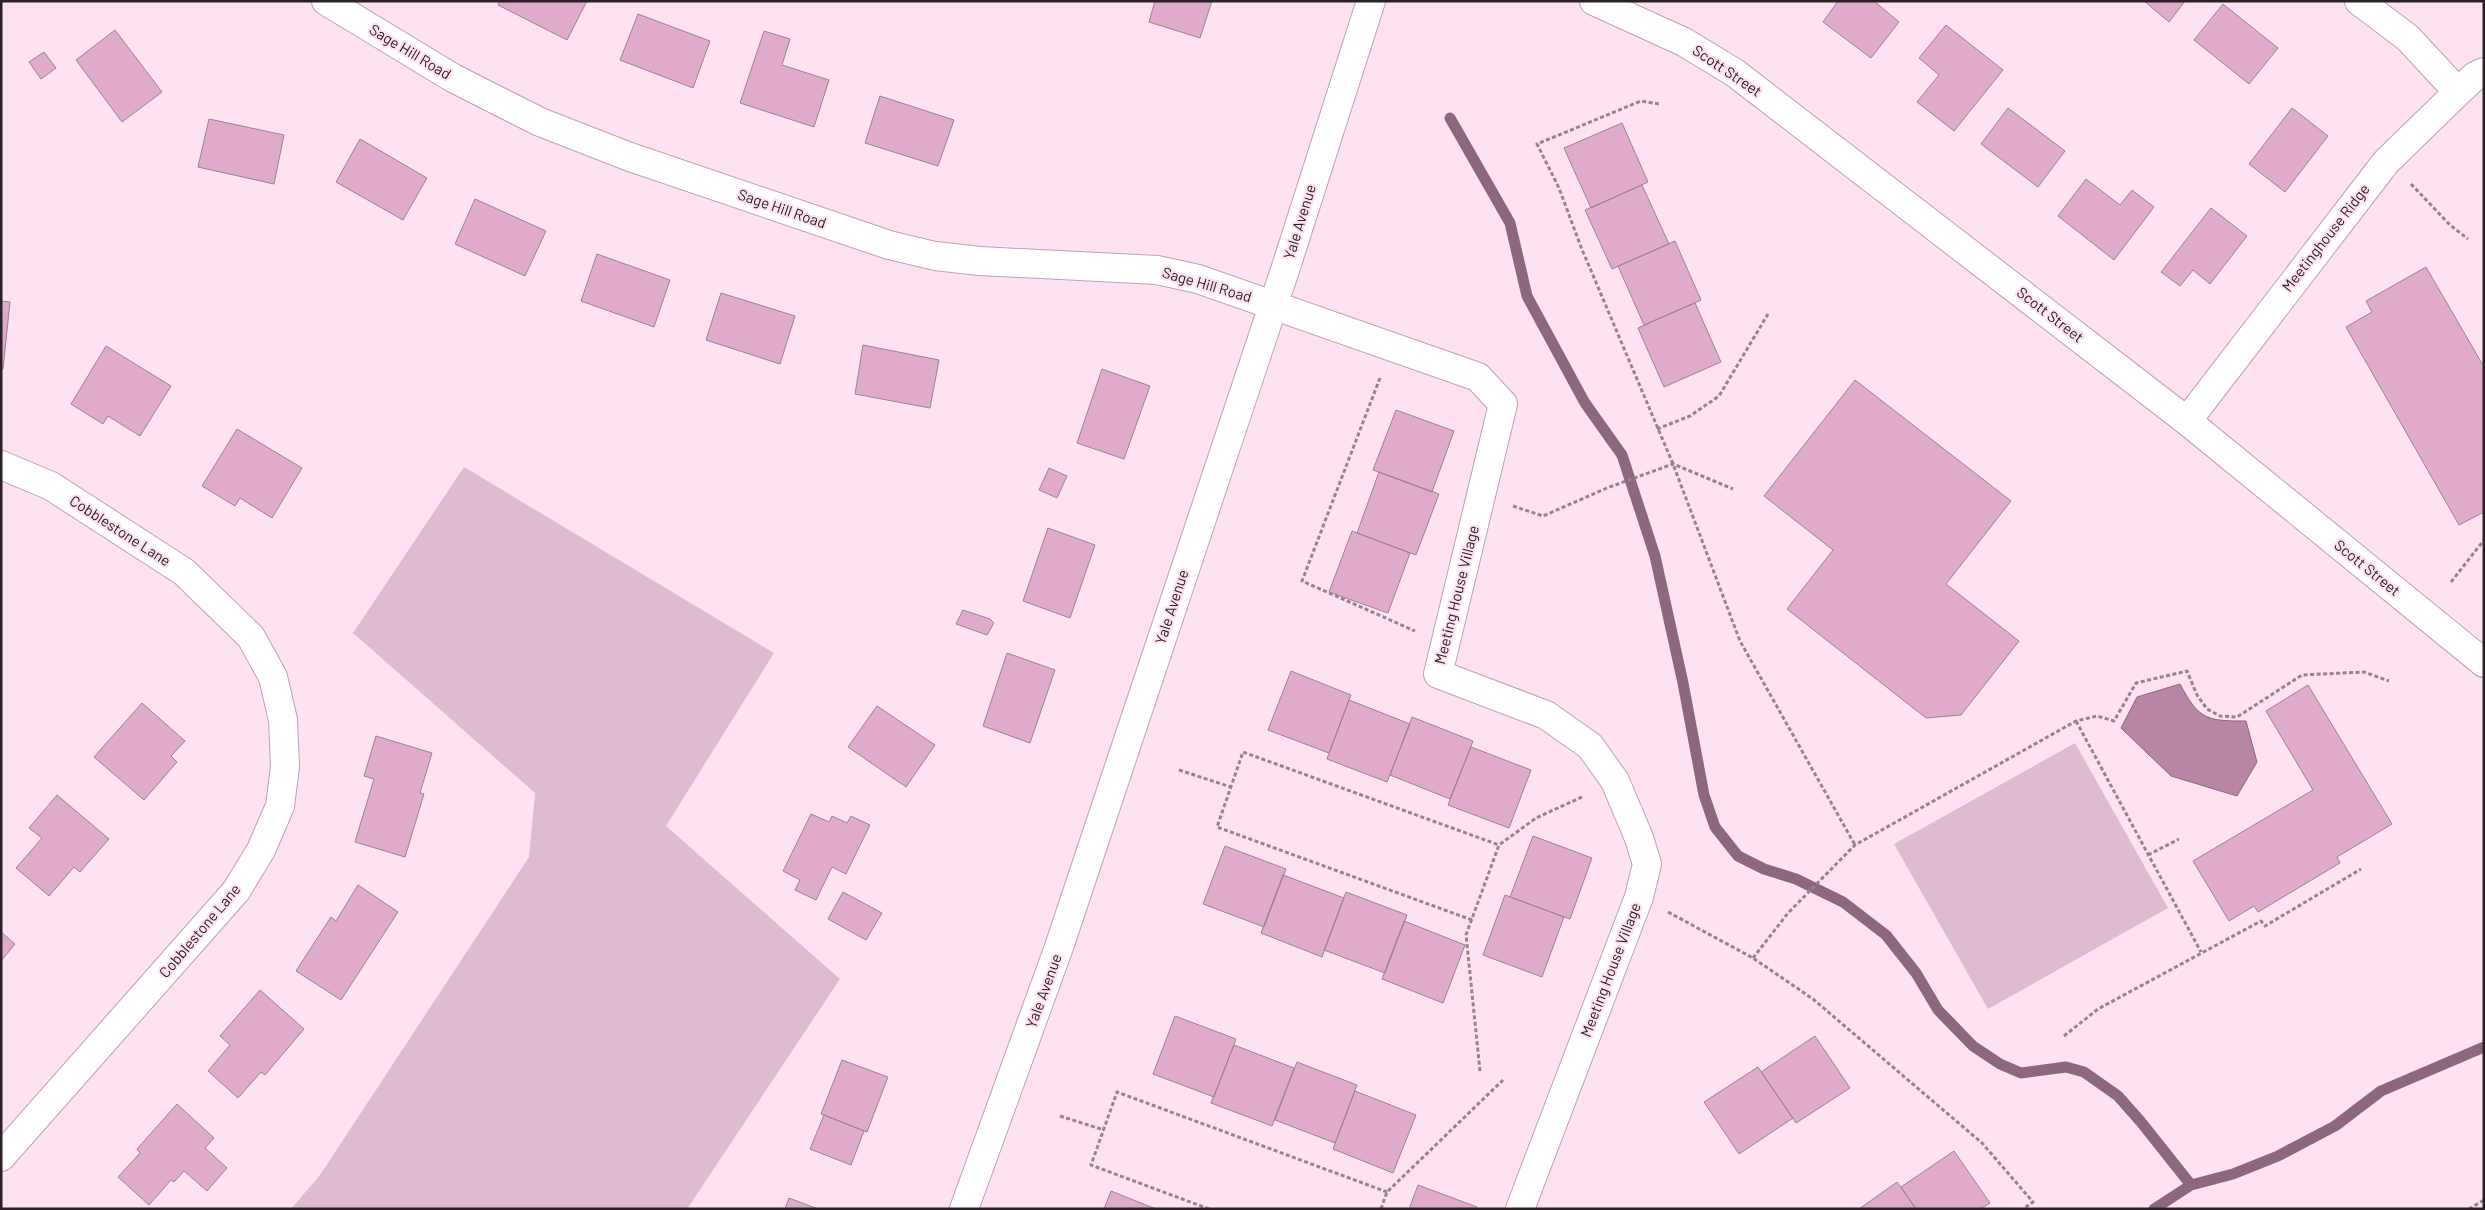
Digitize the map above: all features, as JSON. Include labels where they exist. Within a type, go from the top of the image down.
[{"type":"street","name":"Sage Hill Road","points":[[326,1],[453,78],[540,122],[630,157],[889,245],[935,256],[980,261],[1157,270],[1198,279],[1273,304]]},
{"type":"street","name":"Yale Avenue","points":[[964,1209],[1059,947],[1372,1]]},
{"type":"street","name":"Scott Street","points":[[1594,1],[1684,42],[1735,73],[2186,421],[2484,663]]},
{"type":"street","points":[[2359,1],[2408,38],[2458,92]]},
{"type":"street","name":"Meetinghouse Ridge","points":[[2186,421],[2386,162],[2475,76],[2484,72]]},
{"type":"street","name":"Meeting House Village","points":[[1273,304],[1478,377],[1503,404],[1438,674],[1546,715],[1590,746],[1615,781],[1639,838],[1646,864],[1639,896],[1520,1209]]},
{"type":"street","name":"Cobblestone Lane","points":[[1,465],[52,486],[184,572],[251,637],[273,677],[283,720],[285,766],[280,806],[261,850],[236,891],[1,1157]]},
{"type":"path","points":[[1659,104],[1641,101],[1537,144],[1558,188],[1673,464],[1740,641],[1855,845]]},
{"type":"path","points":[[2386,162],[2450,224],[2468,238]]},
{"type":"path","points":[[1657,429],[1690,416],[1719,396],[1768,314]]},
{"type":"path","points":[[1392,347],[1302,581],[1391,622],[1446,643]]},
{"type":"path","points":[[1482,496],[1543,516],[1606,488],[1673,464],[1733,489]]},
{"type":"path","points":[[2451,582],[2484,540]]},
{"type":"path","points":[[1753,958],[1788,913],[1855,845],[2076,721],[2097,716],[2114,721],[2136,683],[2187,671],[2197,695],[2207,709],[2220,716],[2237,717],[2302,675],[2364,672],[2389,681]]},
{"type":"path","points":[[2076,721],[2201,952]]},
{"type":"path","points":[[1472,920],[1217,827],[1243,752],[1499,845]]},
{"type":"path","points":[[1178,770],[1231,787]]},
{"type":"path","points":[[1480,1072],[1466,935],[1499,845],[1536,818],[1615,781]]},
{"type":"path","points":[[2148,855],[2179,839]]},
{"type":"path","points":[[2064,1036],[2098,1009],[2260,921],[2265,926],[2361,868]]},
{"type":"path","points":[[1639,896],[1753,958],[1813,999],[1982,1143],[2033,1202],[2023,1209]]},
{"type":"path","points":[[1381,1209],[1388,1192],[1502,1080]]},
{"type":"path","points":[[1209,1209],[1092,1164],[1117,1092],[1388,1192]]},
{"type":"path","points":[[1060,1116],[1104,1130]]},
{"type":"path","points":[[2469,1209],[2484,1200]]},
{"type":"shaded area","points":[[464,467],[774,653],[666,826],[840,979],[687,1209],[291,1209],[320,1175],[529,857],[535,793],[353,633]]},
{"type":"shaded area","points":[[2180,684],[2193,705],[2206,716],[2213,719],[2246,721],[2257,762],[2237,796],[2171,776],[2121,728],[2137,697]]},
{"type":"shaded area","points":[[2075,743],[2168,908],[1988,1009],[1894,844]]},
{"type":"building","points":[[500,1],[587,1],[567,40],[498,5]]},
{"type":"building","points":[[1155,1],[1212,1],[1200,38],[1149,22]]},
{"type":"building","points":[[1838,1],[1874,1],[1899,22],[1871,58],[1823,22]]},
{"type":"building","points":[[2144,1],[2185,1],[2169,22]]},
{"type":"building","points":[[2223,4],[2278,48],[2249,84],[2194,40]]},
{"type":"building","points":[[638,14],[710,41],[693,88],[620,60]]},
{"type":"building","points":[[1946,25],[2003,70],[1954,131],[1917,102],[1939,75],[1919,58]]},
{"type":"building","points":[[115,30],[162,92],[122,122],[76,60]]},
{"type":"building","points":[[764,31],[790,39],[782,65],[829,80],[814,127],[740,103]]},
{"type":"building","points":[[44,52],[56,68],[41,79],[29,62]]},
{"type":"building","points":[[880,96],[954,120],[938,166],[865,143]]},
{"type":"building","points":[[2008,108],[2065,151],[2038,187],[1981,144]]},
{"type":"building","points":[[2292,108],[2328,136],[2285,192],[2249,164]]},
{"type":"building","points":[[209,119],[284,135],[274,184],[198,167]]},
{"type":"building","points":[[1622,123],[1648,182],[1591,208],[1564,148]]},
{"type":"building","points":[[360,139],[427,178],[403,220],[336,182]]},
{"type":"building","points":[[2086,179],[2120,205],[2132,190],[2154,207],[2114,260],[2058,216]]},
{"type":"building","points":[[1642,185],[1669,244],[1612,269],[1585,210]]},
{"type":"building","points":[[475,199],[546,231],[525,276],[455,244]]},
{"type":"building","points":[[2211,208],[2247,236],[2210,284],[2193,270],[2180,286],[2161,272]]},
{"type":"building","points":[[1675,241],[1701,300],[1644,325],[1618,266]]},
{"type":"building","points":[[597,254],[670,280],[654,327],[581,301]]},
{"type":"building","points":[[2426,267],[2484,367],[2484,512],[2459,525],[2346,327],[2372,312],[2366,301]]},
{"type":"building","points":[[721,293],[795,316],[780,364],[706,340]]},
{"type":"building","points":[[1,301],[10,302],[3,369],[1,369]]},
{"type":"building","points":[[1695,303],[1721,362],[1664,387],[1638,328]]},
{"type":"building","points":[[863,345],[939,360],[930,408],[855,394]]},
{"type":"building","points":[[106,346],[171,386],[140,436],[108,416],[103,424],[71,404]]},
{"type":"building","points":[[1102,369],[1150,386],[1124,459],[1077,443]]},
{"type":"building","points":[[1855,380],[2011,501],[1946,584],[2019,641],[1961,715],[1926,718],[1787,609],[1833,550],[1764,496]]},
{"type":"building","points":[[1396,410],[1454,431],[1432,492],[1373,470]]},
{"type":"building","points":[[237,429],[302,468],[272,518],[240,498],[235,506],[202,486]]},
{"type":"building","points":[[1049,468],[1067,476],[1057,498],[1039,490]]},
{"type":"building","points":[[1379,472],[1439,494],[1416,555],[1357,533]]},
{"type":"building","points":[[1048,528],[1095,545],[1070,618],[1023,601]]},
{"type":"building","points":[[1352,531],[1410,553],[1388,613],[1329,592]]},
{"type":"building","points":[[963,610],[990,619],[994,623],[987,635],[956,624]]},
{"type":"building","points":[[1007,653],[1055,670],[1030,743],[983,726]]},
{"type":"building","points":[[1291,671],[1351,695],[1329,753],[1268,730]]},
{"type":"building","points":[[2308,685],[2392,824],[2337,857],[2340,863],[2258,912],[2254,906],[2229,921],[2193,861],[2313,790],[2266,711]]},
{"type":"building","points":[[1349,700],[1410,724],[1387,782],[1327,759]]},
{"type":"building","points":[[142,703],[185,741],[171,756],[177,762],[144,800],[94,757]]},
{"type":"building","points":[[877,706],[935,745],[906,787],[848,747]]},
{"type":"building","points":[[1412,717],[1473,741],[1450,799],[1390,775]]},
{"type":"building","points":[[376,736],[432,753],[420,793],[424,794],[405,857],[355,842],[374,779],[364,776]]},
{"type":"building","points":[[1471,747],[1531,770],[1509,828],[1448,805]]},
{"type":"building","points":[[57,795],[109,839],[80,872],[74,867],[49,896],[16,868],[42,838],[29,828]]},
{"type":"building","points":[[811,814],[829,822],[832,816],[847,823],[851,816],[870,825],[846,874],[832,867],[816,900],[795,890],[800,880],[783,871]]},
{"type":"building","points":[[1533,836],[1592,858],[1570,919],[1510,897]]},
{"type":"building","points":[[1225,846],[1286,869],[1264,927],[1203,904]]},
{"type":"building","points":[[1283,875],[1344,898],[1322,957],[1261,933]]},
{"type":"building","points":[[358,885],[398,912],[341,1000],[296,971],[331,917],[336,921]]},
{"type":"building","points":[[843,892],[882,913],[866,940],[828,919]]},
{"type":"building","points":[[1346,892],[1407,915],[1385,973],[1324,950]]},
{"type":"building","points":[[1505,895],[1564,917],[1542,977],[1483,955]]},
{"type":"building","points":[[1404,921],[1465,945],[1443,1003],[1382,979]]},
{"type":"building","points":[[1,932],[15,944],[1,961]]},
{"type":"building","points":[[260,990],[304,1029],[265,1075],[261,1072],[238,1098],[208,1071],[230,1045],[220,1036]]},
{"type":"building","points":[[1175,1016],[1236,1039],[1214,1097],[1153,1074]]},
{"type":"building","points":[[1815,1036],[1850,1088],[1796,1123],[1761,1072]]},
{"type":"building","points":[[1234,1045],[1294,1068],[1272,1126],[1211,1103]]},
{"type":"building","points":[[842,1060],[888,1077],[867,1132],[821,1114]]},
{"type":"building","points":[[1297,1062],[1357,1085],[1335,1143],[1275,1120]]},
{"type":"building","points":[[1758,1067],[1793,1118],[1739,1154],[1704,1102]]},
{"type":"building","points":[[1355,1091],[1416,1115],[1393,1173],[1333,1149]]},
{"type":"building","points":[[177,1104],[214,1138],[205,1148],[227,1168],[207,1191],[184,1171],[174,1182],[171,1180],[149,1205],[118,1177],[140,1153],[137,1149]]},
{"type":"building","points":[[824,1115],[864,1131],[851,1165],[810,1149]]},
{"type":"building","points":[[1954,1151],[1990,1203],[1981,1209],[1916,1209],[1901,1187]]},
{"type":"building","points":[[1897,1182],[1916,1209],[1859,1209]]},
{"type":"building","points":[[1418,1185],[1477,1207],[1476,1209],[1409,1209]]},
{"type":"building","points":[[1111,1191],[1156,1209],[1104,1209]]},
{"type":"building","points":[[789,1198],[818,1209],[785,1209]]},
{"type":"waterway","points":[[1450,118],[1510,223],[1527,296],[1585,403],[1622,455],[1655,556],[1683,683],[1704,795],[1715,827],[1738,856],[1764,869],[1796,879],[1843,902],[1886,935],[1916,973],[1938,1010],[1973,1046],[2000,1064],[2021,1073],[2066,1067],[2084,1072],[2118,1096],[2191,1185]]},
{"type":"waterway","points":[[2154,1209],[2191,1185],[2233,1174],[2278,1156],[2335,1126],[2381,1091],[2484,1047]]}]
